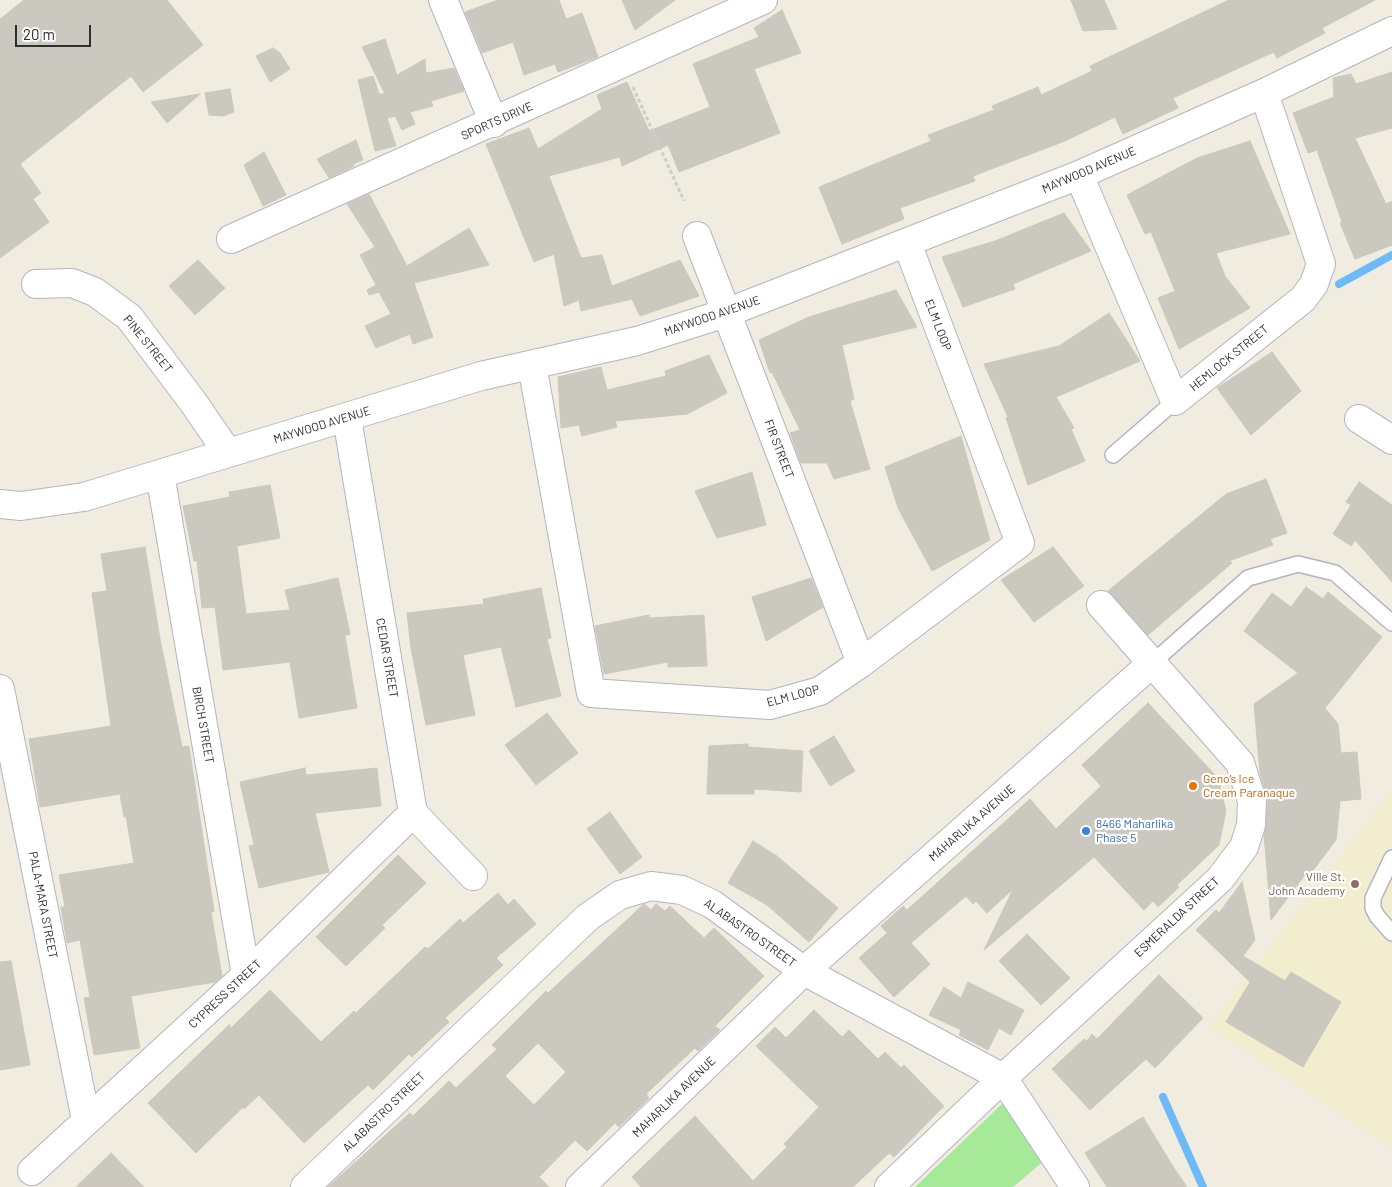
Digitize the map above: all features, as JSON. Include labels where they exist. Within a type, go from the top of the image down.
[{"type":"street","points":[[443,0],[494,123]]},
{"type":"street","name":"SPORTS DRIVE","points":[[231,239],[494,123],[763,0]]},
{"type":"street","name":"MAYWOOD AVENUE","points":[[0,504],[20,506],[84,497],[481,376],[637,341],[726,313],[1079,175],[1264,93],[1392,31]]},
{"type":"street","name":"HEMLOCK STREET","points":[[1079,175],[1175,401],[1303,298],[1314,284],[1321,264],[1264,93]]},
{"type":"street","name":"FIR STREET","points":[[697,236],[862,663]]},
{"type":"street","name":"ELM LOOP","points":[[532,365],[591,693],[770,705],[820,691],[862,663],[1020,543],[907,243]]},
{"type":"street","name":"PINE STREET","points":[[36,284],[72,283],[95,292],[129,317],[193,402],[228,453]]},
{"type":"street","name":"CEDAR STREET","points":[[347,418],[413,813]]},
{"type":"street","points":[[1359,419],[1392,440]]},
{"type":"street","name":"BIRCH STREET","points":[[160,474],[246,976]]},
{"type":"street","name":"ESMERALDA STREET","points":[[889,1187],[1003,1078],[1220,879],[1244,847],[1251,824],[1252,801],[1240,763],[1101,605]]},
{"type":"street","name":"MAHARLIKA AVENUE","points":[[580,1187],[804,971],[1151,664]]},
{"type":"street","name":"PALA-MARA STREET","points":[[0,689],[86,1120]]},
{"type":"street","points":[[413,813],[473,876]]},
{"type":"street","name":"CYPRESS STREET","points":[[32,1171],[246,976],[413,813]]},
{"type":"street","name":"ALABASTRO STREET","points":[[305,1187],[588,917],[620,895],[651,886],[682,890],[712,904],[804,971],[1003,1078],[1075,1187]]},
{"type":"lane","points":[[1113,455],[1175,401]]},
{"type":"lane","name":"MAHARLIKA AVENUE","points":[[1151,664],[1248,578],[1298,564],[1335,573],[1392,623]]},
{"type":"lane","points":[[1392,858],[1372,898],[1376,916],[1392,933]]},
{"type":"path","points":[[622,64],[684,201]]},
{"type":"shaded area","name":"Ville St. John Academy","points":[[1392,790],[1392,1148],[1209,1026]]},
{"type":"green space","points":[[1003,1103],[1045,1160],[1013,1187],[915,1187]]},
{"type":"building","points":[[24,0],[167,0],[203,45],[143,92],[131,76],[20,164],[41,193],[33,199],[49,222],[0,258],[0,19]]},
{"type":"building","points":[[498,0],[559,0],[566,19],[582,13],[598,57],[558,72],[555,64],[524,75],[513,42],[482,53],[465,12]]},
{"type":"building","points":[[622,0],[675,0],[635,30]]},
{"type":"building","points":[[1071,0],[1104,0],[1117,29],[1083,31]]},
{"type":"building","points":[[1229,0],[1375,0],[1322,28],[1325,33],[1277,58],[1274,52],[1173,98],[1178,108],[1123,134],[1115,117],[1065,141],[973,176],[975,181],[900,208],[904,219],[842,244],[819,187],[931,141],[928,135],[994,110],[992,106],[1038,87],[1041,95],[1092,71],[1090,66]]},
{"type":"building","points":[[782,10],[801,53],[754,69],[780,133],[679,172],[668,145],[622,166],[620,157],[549,176],[581,258],[602,255],[612,286],[680,260],[699,296],[640,316],[632,299],[581,311],[579,300],[564,306],[554,254],[534,262],[486,144],[529,128],[538,149],[602,109],[597,95],[627,82],[649,131],[710,107],[693,64],[759,37],[754,28]]},
{"type":"building","points":[[385,39],[397,75],[425,59],[426,73],[454,68],[464,91],[431,101],[433,106],[410,112],[415,124],[402,130],[395,116],[387,118],[396,146],[375,151],[358,80],[373,76],[379,94],[385,94],[362,47]]},
{"type":"building","points":[[273,48],[280,53],[290,69],[270,82],[256,56]]},
{"type":"building","points":[[1392,72],[1392,128],[1355,138],[1386,204],[1392,201],[1392,245],[1355,259],[1340,223],[1342,222],[1317,150],[1308,153],[1293,113],[1334,97],[1333,78],[1351,74],[1356,84]]},
{"type":"building","points":[[230,89],[234,112],[223,116],[209,115],[205,93]]},
{"type":"building","points":[[200,94],[167,123],[151,102]]},
{"type":"building","points":[[356,140],[363,160],[329,178],[317,159]]},
{"type":"building","points":[[1250,141],[1290,234],[1216,253],[1225,276],[1250,308],[1179,349],[1158,298],[1175,291],[1151,232],[1145,234],[1127,195],[1197,158]]},
{"type":"building","points":[[264,152],[286,195],[263,206],[244,165]]},
{"type":"building","points":[[369,194],[407,266],[469,228],[489,265],[414,283],[433,337],[413,344],[410,334],[376,348],[365,326],[391,314],[379,292],[369,295],[367,290],[376,285],[360,255],[375,247],[347,204]]},
{"type":"building","points":[[1064,213],[1091,251],[1013,284],[1015,289],[963,307],[942,257],[995,241]]},
{"type":"building","points":[[198,260],[225,288],[195,315],[169,286]]},
{"type":"building","points":[[896,290],[917,327],[842,345],[854,399],[850,401],[870,469],[834,479],[827,463],[801,463],[790,433],[800,430],[772,372],[770,373],[759,340],[809,317]]},
{"type":"building","points":[[1109,313],[1140,361],[1056,397],[1074,428],[1071,429],[1085,461],[1028,485],[1006,418],[1008,417],[984,364],[1059,346]]},
{"type":"building","points":[[1272,352],[1301,391],[1251,435],[1217,388]]},
{"type":"building","points":[[709,355],[727,393],[687,414],[615,421],[617,427],[582,436],[579,425],[561,428],[558,377],[601,367],[607,390],[666,376],[665,371]]},
{"type":"building","points":[[961,436],[990,540],[932,571],[898,508],[885,467]]},
{"type":"building","points":[[752,472],[766,525],[717,538],[695,491]]},
{"type":"building","points":[[1266,479],[1287,533],[1270,539],[1273,545],[1229,561],[1232,563],[1148,635],[1108,591],[1226,494]]},
{"type":"building","points":[[1359,482],[1392,505],[1392,582],[1355,540],[1351,546],[1333,534],[1351,505],[1346,502]]},
{"type":"building","points":[[270,485],[280,538],[237,546],[246,614],[290,610],[285,590],[338,578],[350,634],[345,636],[357,708],[299,718],[290,662],[223,670],[215,607],[202,608],[197,560],[194,561],[183,506],[230,497],[229,492]]},
{"type":"building","points":[[145,547],[160,639],[182,747],[189,746],[214,911],[211,912],[222,976],[215,982],[131,996],[140,1048],[94,1055],[84,998],[90,997],[80,940],[67,943],[61,907],[65,907],[59,875],[134,863],[126,816],[124,817],[120,794],[40,807],[29,739],[111,726],[92,593],[107,591],[101,554]]},
{"type":"building","points":[[1053,547],[1084,586],[1034,622],[1001,580]]},
{"type":"building","points":[[811,578],[823,607],[766,641],[752,597]]},
{"type":"building","points":[[1306,587],[1323,599],[1328,592],[1382,637],[1325,708],[1338,724],[1341,753],[1357,752],[1361,799],[1340,801],[1336,840],[1308,877],[1305,875],[1271,920],[1264,834],[1268,801],[1260,773],[1254,704],[1298,673],[1244,631],[1272,593],[1291,607]]},
{"type":"building","points":[[541,588],[551,638],[547,639],[561,696],[516,707],[501,647],[463,655],[475,715],[426,725],[411,648],[407,613],[484,604],[483,599]]},
{"type":"building","points":[[649,615],[649,618],[704,615],[707,666],[668,667],[668,662],[604,674],[595,626]]},
{"type":"building","points":[[1148,703],[1218,778],[1226,811],[1219,845],[1177,885],[1179,887],[1158,907],[1153,901],[1144,910],[1094,857],[984,950],[1013,889],[987,913],[976,901],[973,904],[966,896],[911,943],[930,964],[894,997],[859,958],[887,933],[881,926],[903,906],[907,910],[1030,799],[1056,829],[1101,786],[1082,765]]},
{"type":"building","points":[[547,713],[578,753],[536,785],[505,745]]},
{"type":"building","points":[[834,736],[855,771],[830,786],[809,751]]},
{"type":"building","points":[[748,744],[748,747],[803,751],[801,792],[754,789],[754,794],[707,794],[709,746]]},
{"type":"building","points":[[305,768],[306,775],[377,768],[381,806],[315,813],[329,872],[259,888],[249,846],[254,845],[240,782]]},
{"type":"building","points":[[610,812],[642,857],[620,874],[587,829]]},
{"type":"building","points":[[753,841],[777,856],[838,908],[809,942],[767,905],[728,883]]},
{"type":"building","points":[[398,855],[426,883],[382,925],[385,928],[346,966],[316,937]]},
{"type":"building","points":[[1242,882],[1255,940],[1243,956],[1285,981],[1291,972],[1341,1002],[1303,1067],[1226,1022],[1250,982],[1196,930],[1216,910],[1219,913]]},
{"type":"building","points":[[498,893],[508,905],[514,899],[536,924],[496,958],[503,965],[445,1018],[449,1022],[412,1057],[409,1054],[373,1090],[368,1085],[304,1143],[259,1095],[244,1109],[243,1107],[196,1153],[148,1103],[230,1024],[230,1029],[270,990],[321,1042],[354,1011],[356,1013],[425,947],[428,949],[460,919],[463,923]]},
{"type":"building","points":[[644,904],[651,910],[656,904],[665,911],[670,906],[704,938],[714,928],[764,976],[715,1026],[720,1030],[698,1051],[695,1048],[646,1094],[649,1098],[619,1127],[615,1123],[587,1151],[575,1140],[539,1177],[549,1187],[328,1187],[410,1113],[413,1116],[449,1081],[456,1088],[497,1049],[492,1045],[546,991],[548,993]],"holes":[[[538,1043],[566,1072],[534,1105],[505,1076]]]},
{"type":"building","points":[[1027,934],[1070,978],[1041,1005],[999,961]]},
{"type":"building","points":[[11,961],[30,1065],[0,1070],[0,962]]},
{"type":"building","points":[[1159,975],[1203,1018],[1155,1068],[1146,1059],[1090,1110],[1052,1069],[1084,1039],[1087,1041],[1092,1034],[1097,1039]]},
{"type":"building","points":[[968,982],[1024,1010],[1011,1035],[999,1028],[988,1050],[959,1035],[961,1030],[929,1015],[944,987],[961,998]]},
{"type":"building","points":[[814,1010],[842,1037],[849,1030],[878,1059],[885,1052],[901,1068],[904,1065],[944,1106],[894,1157],[889,1153],[853,1187],[641,1187],[632,1177],[695,1116],[753,1181],[787,1147],[784,1144],[819,1107],[756,1046],[775,1027],[786,1038]]},
{"type":"building","points":[[1143,1117],[1187,1187],[1107,1187],[1085,1153]]},
{"type":"building","points":[[111,1153],[144,1187],[76,1187]]},
{"type":"waterway","points":[[1339,284],[1392,255]]},
{"type":"waterway","points":[[1163,1097],[1203,1187]]},
{"type":"place","name":"Geno’s Ice Cream Paranaque","points":[[1193,786]]},
{"type":"place","name":"8466 Maharlika Phase 5","points":[[1086,831]]},
{"type":"place","name":"Ville St. John Academy","points":[[1355,884]]}]
